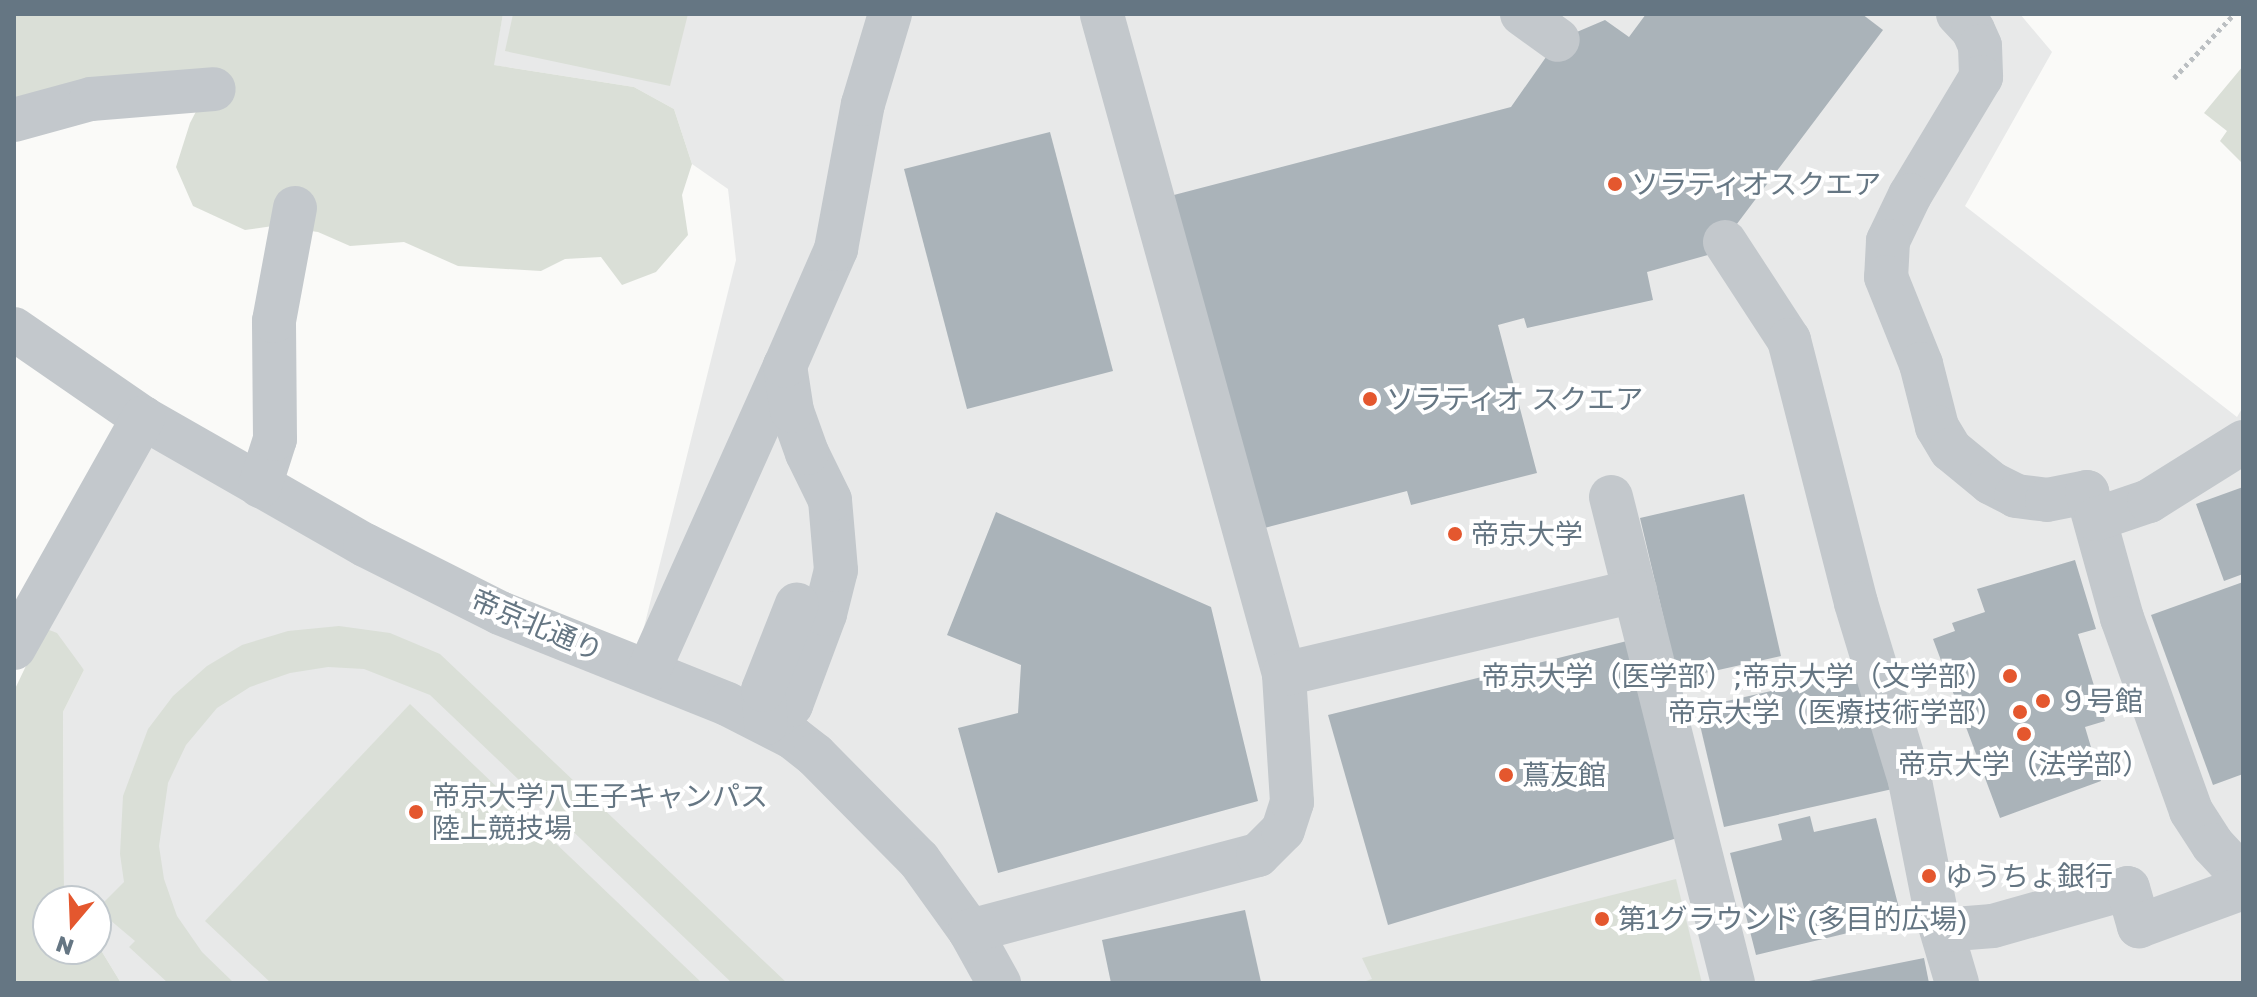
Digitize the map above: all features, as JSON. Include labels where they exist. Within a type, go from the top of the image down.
[{"type":"street","points":[[649,670],[836,249],[863,104],[890,14]]},
{"type":"street","points":[[1522,14],[1558,40]]},
{"type":"street","points":[[1958,14],[1973,30],[1980,46],[1981,77],[1910,195],[1888,241],[1886,277],[1921,364],[1937,427],[1951,450],[1991,483],[2016,496],[2047,500],[2087,492],[2122,618],[2191,811],[2213,845],[2243,877]]},
{"type":"street","points":[[970,931],[1258,855],[1283,830],[1292,802],[1284,674],[1102,15]]},
{"type":"street","points":[[14,120],[91,99],[214,89]]},
{"type":"street","points":[[260,486],[275,439],[274,321],[295,208]]},
{"type":"street","points":[[1725,242],[1789,340],[1856,603],[1910,781],[1942,930],[1957,983]]},
{"type":"street","name":"帝京北通り","points":[[14,329],[143,418],[365,545],[500,613],[649,670],[766,723],[815,755],[919,860],[970,931],[999,983]]},
{"type":"street","points":[[766,723],[763,690],[812,560],[815,518],[807,453],[792,411],[785,366]]},
{"type":"street","points":[[14,648],[143,418]]},
{"type":"street","points":[[2096,519],[2149,501],[2243,442]]},
{"type":"street","points":[[1611,497],[1733,983]]},
{"type":"street","points":[[1284,674],[1635,591]]},
{"type":"street","points":[[1942,930],[1993,926],[2128,888],[2139,926],[2243,888]]},
{"type":"path","points":[[2174,78],[2234,14]]},
{"type":"shaded area","points":[[14,14],[503,14],[494,65],[634,87],[674,109],[692,164],[682,195],[688,235],[656,272],[622,285],[601,257],[565,259],[541,271],[458,266],[404,242],[350,246],[318,232],[273,226],[245,230],[193,206],[176,167],[190,123],[214,77],[14,109]]},
{"type":"shaded area","name":"帝京大学","points":[[503,14],[2020,14],[2052,52],[1965,206],[2237,417],[2243,407],[2243,983],[121,983],[110,965],[112,885],[64,885],[63,712],[84,670],[44,628],[151,441],[629,687],[736,260],[728,189],[692,164],[674,109],[634,87],[493,65]]},
{"type":"shaded area","points":[[513,14],[688,14],[670,86],[505,51]]},
{"type":"shaded area","points":[[2243,66],[2243,164],[2220,141],[2227,131],[2204,113]]},
{"type":"shaded area","points":[[339,626],[390,633],[440,654],[787,983],[732,983],[430,695],[364,669],[328,667],[290,673],[250,687],[217,708],[186,745],[168,783],[159,846],[164,879],[177,916],[202,952],[234,983],[168,983],[129,947],[135,941],[112,922],[112,894],[124,882],[120,854],[123,796],[148,729],[173,696],[207,666],[242,645],[288,631]]},
{"type":"shaded area","points":[[44,628],[57,633],[84,670],[63,712],[64,885],[32,885],[32,965],[110,965],[121,983],[14,983],[14,691]]},
{"type":"shaded area","name":"帝京大学八王子キャンパス 陸上競技場","points":[[410,704],[702,983],[271,983],[205,921]]},
{"type":"shaded area","name":"第1グラウンド (多目的広場)","points":[[1676,879],[1702,983],[1360,983],[1372,979],[1362,958]]},
{"type":"building","points":[[1646,14],[1862,14],[1883,30],[1715,253],[1647,272],[1653,300],[1527,328],[1524,318],[1498,325],[1537,473],[1411,505],[1407,491],[1257,530],[1170,196],[1511,107],[1558,40],[1605,20],[1629,37]]},
{"type":"building","points":[[1050,132],[1113,371],[967,409],[904,169]]},
{"type":"building","points":[[2243,487],[2243,574],[2224,581],[2196,504]]},
{"type":"building","points":[[1744,494],[1781,656],[1678,679],[1640,518]]},
{"type":"building","points":[[996,512],[1211,607],[1258,801],[998,873],[958,728],[1018,713],[1021,665],[947,635]]},
{"type":"building","points":[[2075,560],[2096,629],[2078,634],[2105,721],[2085,727],[2101,781],[2000,818],[1933,639],[1955,631],[1952,623],[1985,612],[1977,589]]},
{"type":"building","points":[[2243,582],[2243,774],[2213,785],[2151,615]]},
{"type":"building","name":"蔦友館","points":[[1631,640],[1684,836],[1388,925],[1328,715]]},
{"type":"building","points":[[1869,669],[1897,788],[1724,827],[1696,708]]},
{"type":"building","points":[[1810,816],[1814,832],[1876,818],[1902,920],[1756,955],[1730,853],[1782,840],[1778,824]]},
{"type":"building","points":[[1245,910],[1261,982],[1111,983],[1102,940]]},
{"type":"building","points":[[1924,958],[1929,983],[1804,983],[1804,982]]},
{"type":"place","name":"ソラティオスクエア","points":[[1615,184]]},
{"type":"place","name":"ソラティオ スクエア","points":[[1370,399]]},
{"type":"place","name":"帝京大学","points":[[1455,534]]},
{"type":"place","name":"帝京大学（医学部）;帝京大学（文学部）","points":[[2010,676]]},
{"type":"place","name":"９号館","points":[[2043,701]]},
{"type":"place","name":"帝京大学（医療技術学部）","points":[[2020,712]]},
{"type":"place","name":"帝京大学（法学部）","points":[[2024,734]]},
{"type":"place","name":"蔦友館","points":[[1506,775]]},
{"type":"place","name":"帝京大学八王子キャンパス 陸上競技場","points":[[416,812]]},
{"type":"place","name":"ゆうちょ銀行","points":[[1929,876]]},
{"type":"place","name":"第1グラウンド (多目的広場)","points":[[1602,919]]}]
